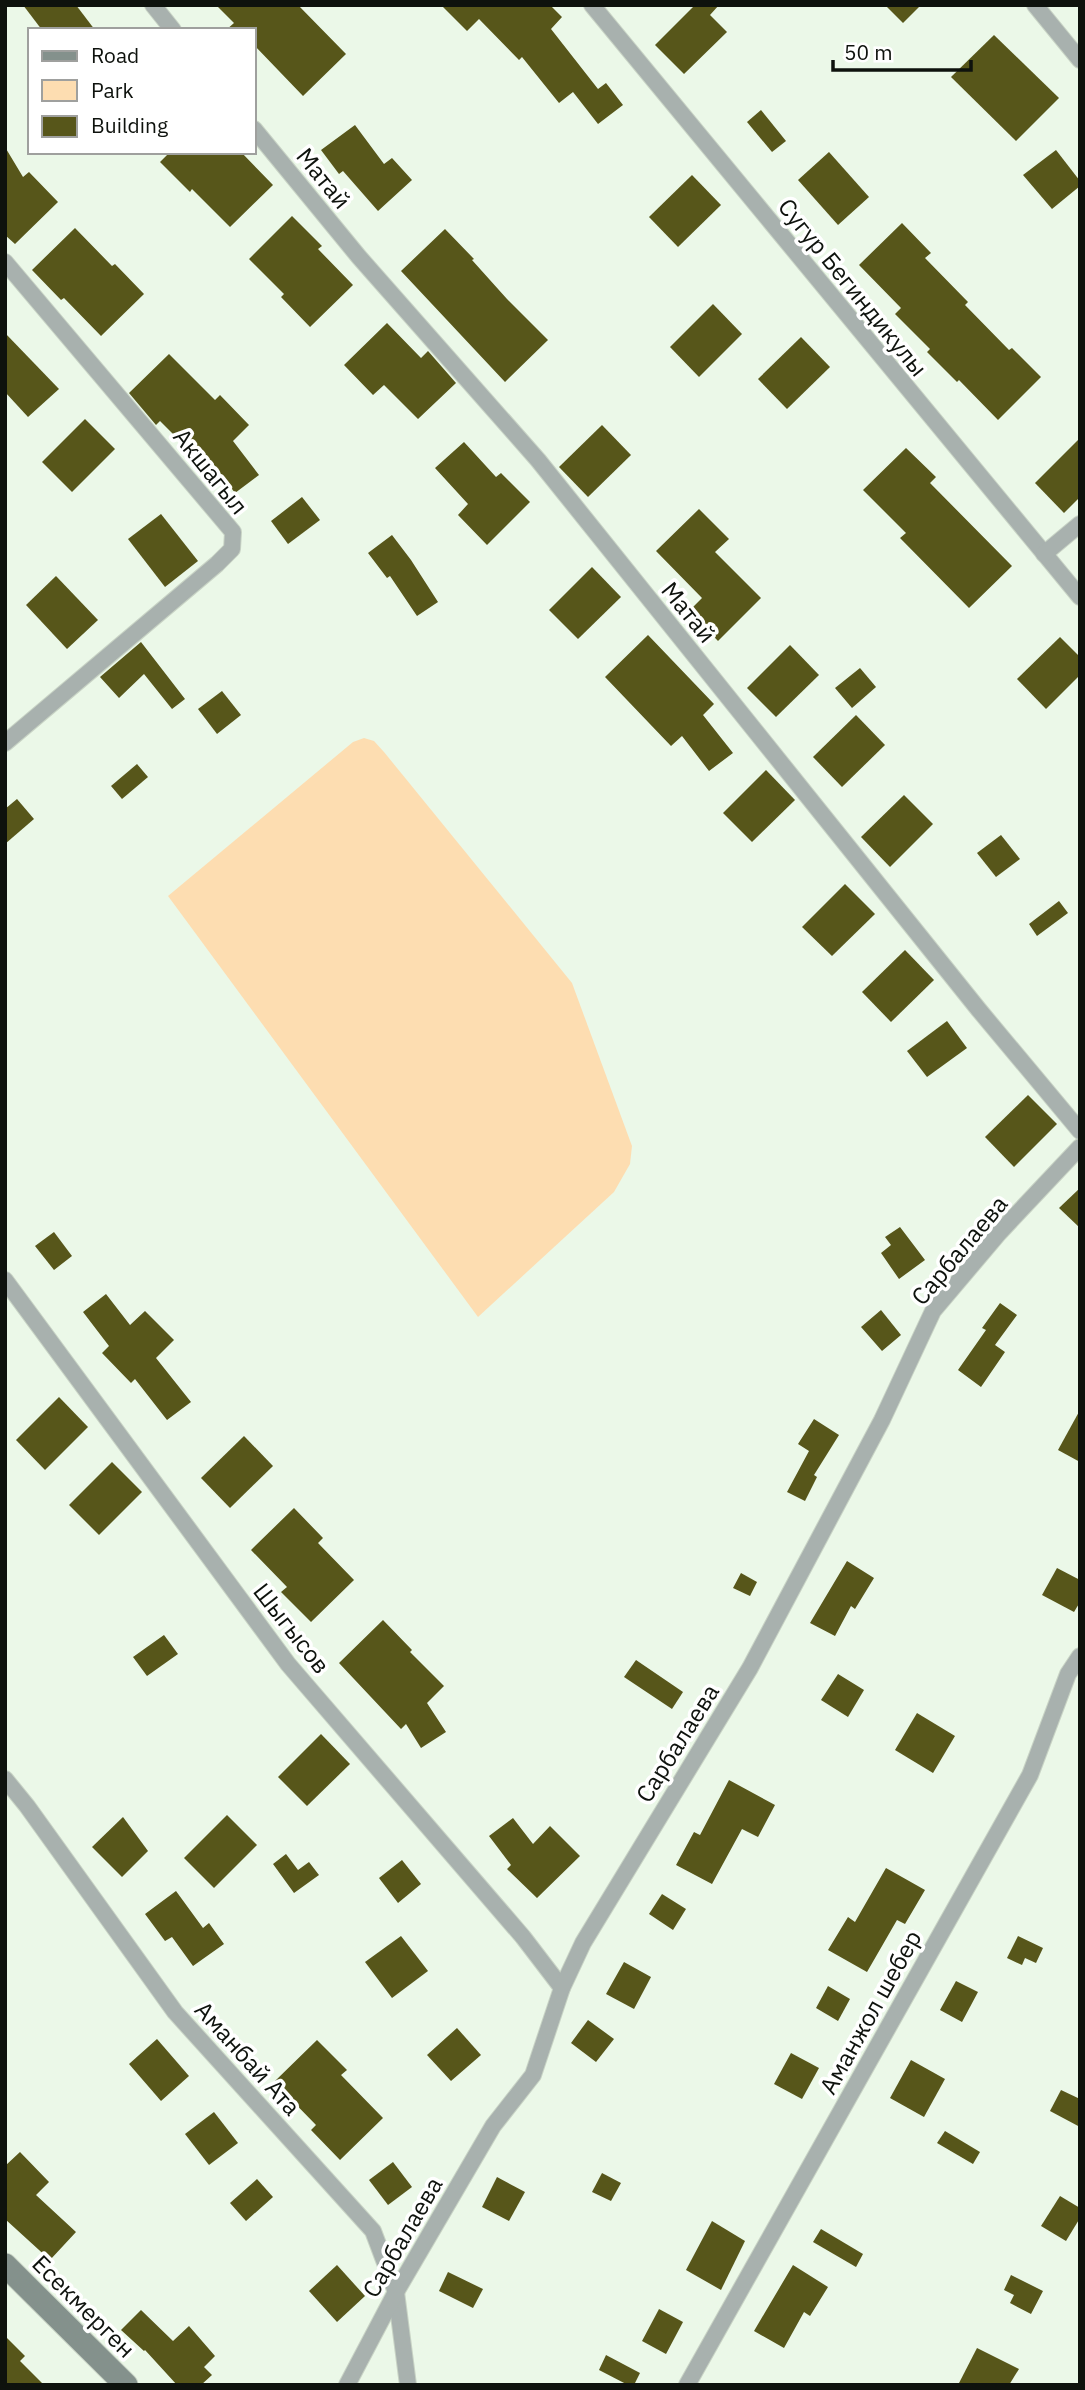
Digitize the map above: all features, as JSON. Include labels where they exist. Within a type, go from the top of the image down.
[{"type":"street","points":[[153,5],[171,28]]},
{"type":"street","name":"Сугур Бегиндикулы","points":[[592,5],[1080,597]]},
{"type":"street","points":[[1035,5],[1080,60]]},
{"type":"street","name":"Матай","points":[[256,131],[359,257],[538,460],[979,1010],[1080,1131]]},
{"type":"street","name":"Акшагыл","points":[[5,262],[233,532],[232,548],[217,564],[5,743]]},
{"type":"street","points":[[1044,554],[1080,524]]},
{"type":"street","name":"Сарбалаева","points":[[346,2385],[396,2292],[493,2126],[533,2075],[562,1988],[583,1943],[750,1668],[882,1420],[933,1311],[999,1233],[1080,1147]]},
{"type":"street","name":"Шыгысов","points":[[5,1280],[288,1664],[523,1937],[562,1988]]},
{"type":"street","name":"Аманжол шебер","points":[[687,2385],[1030,1774],[1068,1674],[1080,1656]]},
{"type":"street","name":"Аманбай Ата","points":[[5,1779],[175,2012],[373,2231],[396,2292],[408,2385]]},
{"type":"street","name":"Eсекмерген","points":[[5,2265],[126,2385]]},
{"type":"green space","points":[[364,738],[374,741],[384,752],[572,983],[632,1146],[630,1164],[614,1192],[478,1317],[168,896],[353,742]]},
{"type":"building","points":[[23,5],[76,5],[93,28],[40,28]]},
{"type":"building","points":[[216,5],[298,5],[346,54],[303,96],[256,47],[256,28],[228,28],[234,23]]},
{"type":"building","points":[[441,5],[550,5],[562,17],[551,29],[598,89],[606,83],[623,105],[598,124],[573,92],[559,103],[522,57],[519,60],[479,19],[467,31]]},
{"type":"building","points":[[695,5],[719,5],[710,15],[727,32],[684,74],[655,45]]},
{"type":"building","points":[[885,5],[921,5],[903,23]]},
{"type":"building","points":[[994,35],[1059,98],[1016,141],[951,77]]},
{"type":"building","points":[[761,110],[786,141],[772,152],[747,122]]},
{"type":"building","points":[[355,125],[384,164],[392,158],[412,180],[378,211],[343,171],[339,174],[321,150]]},
{"type":"building","points":[[5,147],[23,177],[29,172],[58,202],[15,244],[5,235]]},
{"type":"building","points":[[1056,150],[1080,181],[1080,186],[1052,209],[1023,175]]},
{"type":"building","points":[[829,152],[869,197],[838,225],[798,180]]},
{"type":"building","points":[[168,154],[243,154],[273,185],[230,227],[160,162]]},
{"type":"building","points":[[692,175],[721,205],[678,247],[649,217]]},
{"type":"building","points":[[292,216],[322,246],[318,249],[353,285],[310,327],[281,297],[284,294],[249,259]]},
{"type":"building","points":[[902,223],[931,253],[925,258],[968,302],[965,305],[1009,350],[1012,348],[1041,377],[998,420],[927,352],[930,349],[895,314],[901,308],[859,265]]},
{"type":"building","points":[[75,228],[144,294],[101,336],[32,270]]},
{"type":"building","points":[[445,229],[507,299],[548,340],[505,382],[401,271]]},
{"type":"building","points":[[713,304],[742,334],[699,377],[670,347]]},
{"type":"building","points":[[387,323],[421,358],[428,351],[456,383],[418,419],[384,385],[373,395],[344,365]]},
{"type":"building","points":[[5,333],[59,389],[28,417],[5,392]]},
{"type":"building","points":[[801,337],[830,367],[787,409],[758,379]]},
{"type":"building","points":[[169,354],[215,400],[220,395],[249,425],[233,441],[259,475],[235,493],[212,462],[206,467],[160,421],[156,425],[129,393]]},
{"type":"building","points":[[85,419],[115,449],[72,492],[42,462]]},
{"type":"building","points":[[602,425],[631,455],[588,497],[559,467]]},
{"type":"building","points":[[1080,438],[1080,497],[1064,513],[1035,483]]},
{"type":"building","points":[[464,442],[496,477],[501,473],[530,502],[487,545],[458,515],[468,504],[435,468]]},
{"type":"building","points":[[906,448],[936,477],[930,483],[1012,566],[969,608],[900,538],[906,533],[863,490]]},
{"type":"building","points":[[302,497],[320,520],[288,544],[271,521]]},
{"type":"building","points":[[699,509],[729,539],[715,552],[761,598],[718,641],[689,611],[702,598],[656,551]]},
{"type":"building","points":[[161,514],[198,561],[165,587],[128,539]]},
{"type":"building","points":[[392,535],[438,602],[417,616],[390,576],[387,578],[368,553]]},
{"type":"building","points":[[592,567],[621,597],[578,639],[549,610]]},
{"type":"building","points":[[56,576],[98,620],[67,649],[26,605]]},
{"type":"building","points":[[648,635],[714,704],[703,715],[733,753],[709,771],[682,736],[671,746],[605,677]]},
{"type":"building","points":[[1060,637],[1080,657],[1080,675],[1046,709],[1017,679]]},
{"type":"building","points":[[141,642],[185,699],[172,709],[144,674],[119,698],[100,677]]},
{"type":"building","points":[[790,645],[819,675],[776,717],[747,688]]},
{"type":"building","points":[[860,668],[876,687],[852,708],[835,688]]},
{"type":"building","points":[[222,691],[241,715],[217,734],[198,709]]},
{"type":"building","points":[[856,715],[885,745],[842,787],[813,757]]},
{"type":"building","points":[[137,764],[148,777],[122,799],[111,786]]},
{"type":"building","points":[[766,770],[795,800],[752,842],[723,813]]},
{"type":"building","points":[[904,795],[933,824],[890,867],[861,837]]},
{"type":"building","points":[[17,799],[34,819],[5,844],[5,809]]},
{"type":"building","points":[[1001,835],[1020,859],[996,877],[977,853]]},
{"type":"building","points":[[845,884],[875,914],[832,956],[802,927]]},
{"type":"building","points":[[1059,901],[1068,913],[1037,936],[1029,924]]},
{"type":"building","points":[[905,950],[934,980],[891,1022],[862,992]]},
{"type":"building","points":[[947,1021],[967,1048],[927,1077],[907,1051]]},
{"type":"building","points":[[1028,1095],[1057,1124],[1014,1167],[985,1137]]},
{"type":"building","points":[[1080,1188],[1080,1228],[1059,1208]]},
{"type":"building","points":[[900,1227],[925,1260],[899,1279],[881,1253],[891,1245],[885,1237]]},
{"type":"building","points":[[54,1232],[72,1256],[54,1270],[35,1246]]},
{"type":"building","points":[[106,1294],[130,1325],[145,1311],[174,1340],[156,1358],[191,1402],[167,1420],[135,1379],[131,1383],[102,1353],[109,1346],[83,1312]]},
{"type":"building","points":[[1000,1303],[1017,1315],[995,1345],[1005,1352],[981,1387],[958,1370],[986,1330],[982,1328]]},
{"type":"building","points":[[881,1310],[901,1335],[882,1351],[861,1327]]},
{"type":"building","points":[[59,1397],[88,1427],[45,1470],[16,1440]]},
{"type":"building","points":[[1080,1410],[1080,1462],[1058,1450]]},
{"type":"building","points":[[814,1419],[839,1435],[814,1475],[817,1477],[805,1501],[787,1492],[809,1451],[798,1444]]},
{"type":"building","points":[[244,1436],[273,1466],[230,1508],[201,1478]]},
{"type":"building","points":[[112,1462],[142,1492],[99,1535],[69,1505]]},
{"type":"building","points":[[294,1508],[323,1538],[318,1543],[354,1580],[311,1622],[281,1592],[287,1587],[251,1550]]},
{"type":"building","points":[[847,1561],[874,1578],[855,1609],[851,1606],[835,1636],[810,1623]]},
{"type":"building","points":[[1057,1568],[1080,1580],[1080,1602],[1074,1612],[1042,1595]]},
{"type":"building","points":[[741,1573],[757,1582],[750,1596],[733,1588]]},
{"type":"building","points":[[383,1620],[444,1686],[427,1703],[446,1732],[421,1748],[406,1724],[401,1729],[339,1663]]},
{"type":"building","points":[[164,1635],[178,1654],[147,1676],[133,1657]]},
{"type":"building","points":[[636,1660],[683,1692],[672,1709],[624,1677]]},
{"type":"building","points":[[838,1674],[864,1690],[848,1717],[821,1700]]},
{"type":"building","points":[[917,1713],[955,1736],[933,1773],[895,1750]]},
{"type":"building","points":[[321,1734],[350,1764],[307,1806],[278,1777]]},
{"type":"building","points":[[729,1780],[775,1805],[758,1837],[742,1829],[712,1884],[676,1865],[694,1832],[700,1835]]},
{"type":"building","points":[[227,1815],[257,1845],[214,1888],[184,1858]]},
{"type":"building","points":[[123,1817],[148,1851],[122,1877],[92,1847]]},
{"type":"building","points":[[513,1818],[533,1844],[550,1826],[580,1856],[537,1898],[507,1869],[511,1865],[489,1836]]},
{"type":"building","points":[[286,1854],[298,1870],[309,1862],[319,1875],[294,1893],[273,1864]]},
{"type":"building","points":[[402,1860],[421,1884],[398,1903],[379,1878]]},
{"type":"building","points":[[886,1868],[925,1890],[905,1924],[897,1920],[867,1972],[828,1950],[848,1917],[855,1922]]},
{"type":"building","points":[[176,1891],[203,1928],[209,1923],[224,1944],[193,1966],[172,1937],[165,1941],[145,1914]]},
{"type":"building","points":[[662,1894],[686,1909],[673,1930],[649,1914]]},
{"type":"building","points":[[401,1936],[428,1971],[392,1998],[365,1962]]},
{"type":"building","points":[[1018,1936],[1043,1948],[1036,1963],[1025,1958],[1022,1965],[1007,1958]]},
{"type":"building","points":[[624,1962],[651,1977],[634,2009],[606,1994]]},
{"type":"building","points":[[956,1981],[978,1992],[962,2022],[940,2010]]},
{"type":"building","points":[[828,1986],[850,1999],[838,2021],[816,2008]]},
{"type":"building","points":[[588,2020],[614,2039],[596,2062],[571,2043]]},
{"type":"building","points":[[457,2028],[481,2055],[451,2081],[427,2055]]},
{"type":"building","points":[[157,2039],[189,2076],[161,2101],[129,2064]]},
{"type":"building","points":[[317,2040],[347,2070],[341,2075],[383,2118],[340,2160],[311,2130],[316,2125],[274,2082]]},
{"type":"building","points":[[791,2053],[819,2068],[802,2099],[774,2084]]},
{"type":"building","points":[[911,2060],[945,2079],[924,2117],[890,2098]]},
{"type":"building","points":[[1061,2090],[1080,2099],[1080,2127],[1050,2111]]},
{"type":"building","points":[[214,2112],[238,2143],[209,2165],[185,2134]]},
{"type":"building","points":[[945,2131],[980,2152],[973,2164],[937,2143]]},
{"type":"building","points":[[20,2152],[49,2182],[36,2195],[76,2232],[50,2260],[5,2219],[5,2166]]},
{"type":"building","points":[[393,2162],[412,2187],[388,2205],[369,2180]]},
{"type":"building","points":[[602,2173],[621,2183],[611,2201],[592,2192]]},
{"type":"building","points":[[497,2177],[525,2192],[509,2221],[482,2207]]},
{"type":"building","points":[[257,2179],[273,2197],[246,2221],[230,2203]]},
{"type":"building","points":[[1060,2196],[1080,2208],[1080,2218],[1066,2241],[1041,2226]]},
{"type":"building","points":[[712,2221],[745,2241],[721,2290],[686,2270]]},
{"type":"building","points":[[821,2229],[863,2254],[856,2267],[813,2242]]},
{"type":"building","points":[[337,2265],[365,2296],[337,2322],[309,2291]]},
{"type":"building","points":[[793,2265],[828,2287],[810,2316],[804,2312],[784,2348],[754,2331]]},
{"type":"building","points":[[448,2272],[483,2289],[473,2308],[439,2291]]},
{"type":"building","points":[[1011,2275],[1043,2291],[1031,2314],[1010,2303],[1014,2295],[1004,2290]]},
{"type":"building","points":[[659,2309],[683,2322],[666,2354],[642,2341]]},
{"type":"building","points":[[141,2310],[173,2341],[189,2326],[215,2356],[204,2367],[212,2375],[201,2385],[177,2385],[145,2350],[121,2330]]},
{"type":"building","points":[[5,2336],[25,2356],[20,2361],[44,2385],[5,2385]]},
{"type":"building","points":[[977,2348],[1019,2369],[1009,2385],[958,2385]]},
{"type":"building","points":[[606,2355],[640,2373],[634,2385],[628,2385],[599,2370]]}]
